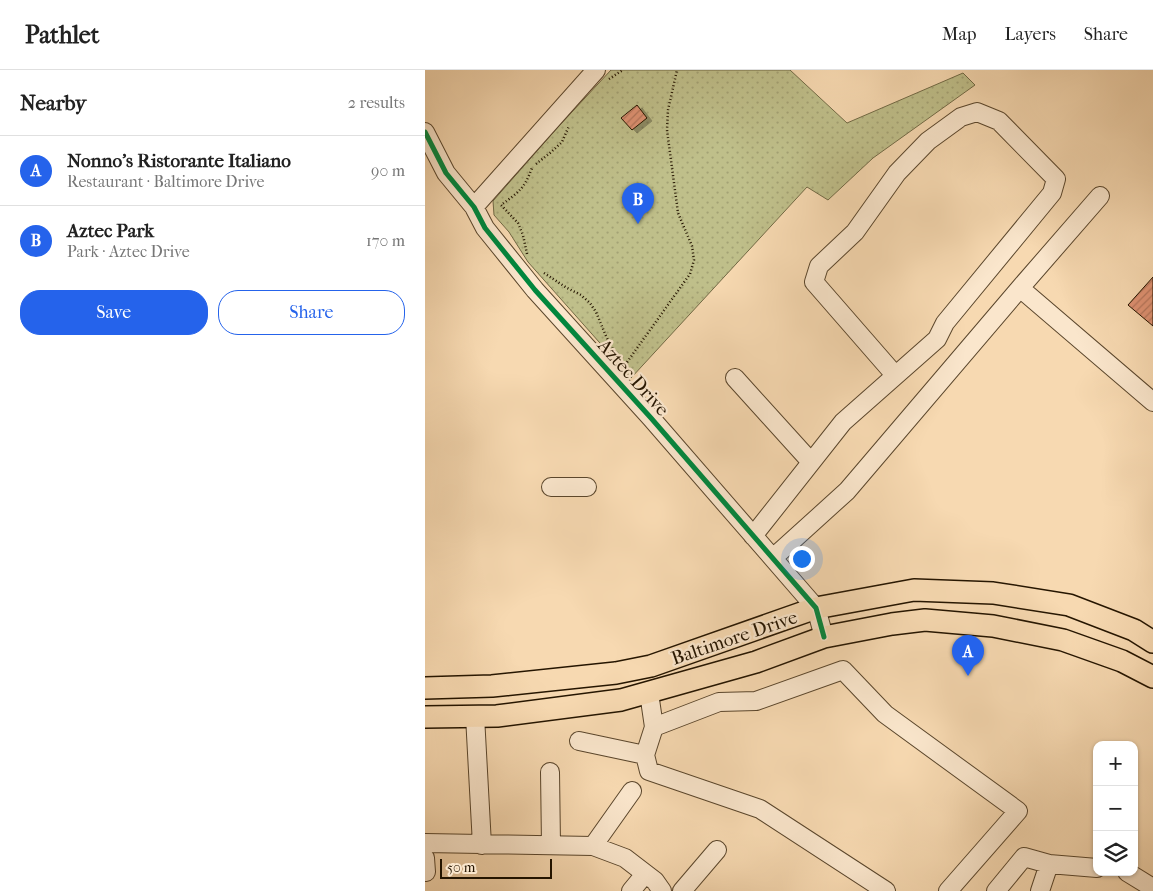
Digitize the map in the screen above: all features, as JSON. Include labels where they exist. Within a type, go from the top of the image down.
[{"type":"main road","name":"Baltimore Drive","points":[[425,688],[492,686],[616,673],[651,666],[816,608],[914,590],[993,593],[1069,605],[1134,630],[1153,642]]},
{"type":"main road","name":"Baltimore Drive","points":[[425,717],[497,716],[621,700],[756,662],[824,637],[892,624],[925,620],[993,626],[1063,640],[1121,661],[1153,677]]},
{"type":"main road","points":[[644,667],[649,693]]},
{"type":"street","points":[[473,207],[601,75]]},
{"type":"street","points":[[753,536],[843,422],[937,339],[945,323],[1052,193],[1056,179],[999,122],[977,112],[961,116],[928,141],[897,173],[855,232],[819,266],[815,282],[895,375]]},
{"type":"street","name":"Aztec Drive","points":[[425,132],[446,173],[473,207],[485,228],[535,290],[651,418],[816,608],[824,637]]},
{"type":"street","points":[[773,558],[847,491],[1100,196]]},
{"type":"street","points":[[1020,288],[1153,402]]},
{"type":"street","points":[[735,378],[811,462]]},
{"type":"street","points":[[551,487],[587,488]]},
{"type":"street","points":[[654,727],[719,702],[756,700],[843,670],[885,714],[1018,811],[949,891]]},
{"type":"street","points":[[649,693],[654,727],[645,755],[649,771],[760,809],[886,891]]},
{"type":"street","points":[[475,716],[482,845]]},
{"type":"street","points":[[579,741],[645,755]]},
{"type":"street","points":[[550,772],[551,845]]},
{"type":"street","points":[[593,846],[632,791]]},
{"type":"street","points":[[425,843],[593,846],[625,858],[655,881],[662,891]]},
{"type":"street","points":[[682,891],[717,850]]},
{"type":"street","points":[[996,891],[1024,857],[1049,864],[1093,868]]},
{"type":"street","points":[[1040,891],[1049,864]]},
{"type":"street","points":[[631,891],[645,874]]},
{"type":"street","points":[[1134,876],[1153,888]]},
{"type":"path","points":[[601,75],[623,70]]},
{"type":"path","points":[[621,360],[625,365],[690,274],[693,260],[692,246],[678,213],[667,130],[668,110],[677,70]]},
{"type":"path","points":[[527,255],[523,235],[518,223],[501,205],[518,193],[526,182],[532,168],[563,142],[571,119]]},
{"type":"path","points":[[543,273],[581,295],[589,303],[596,312],[616,355]]},
{"type":"green space","points":[[611,70],[790,70],[847,123],[963,73],[975,85],[873,158],[828,200],[807,187],[631,378],[528,262],[509,232],[494,215],[493,201]]},
{"type":"building","points":[[637,105],[647,118],[632,130],[621,118]]},
{"type":"building","points":[[1153,277],[1153,326],[1128,305]]},
{"type":"cycle path","points":[[425,132],[446,173],[474,207],[485,228],[535,290],[651,418],[816,608],[824,637]]},
{"type":"place","name":"Aztec Park","points":[[638,224]]},
{"type":"place","name":"Nonno's Ristorante Italiano","points":[[968,676]]}]
